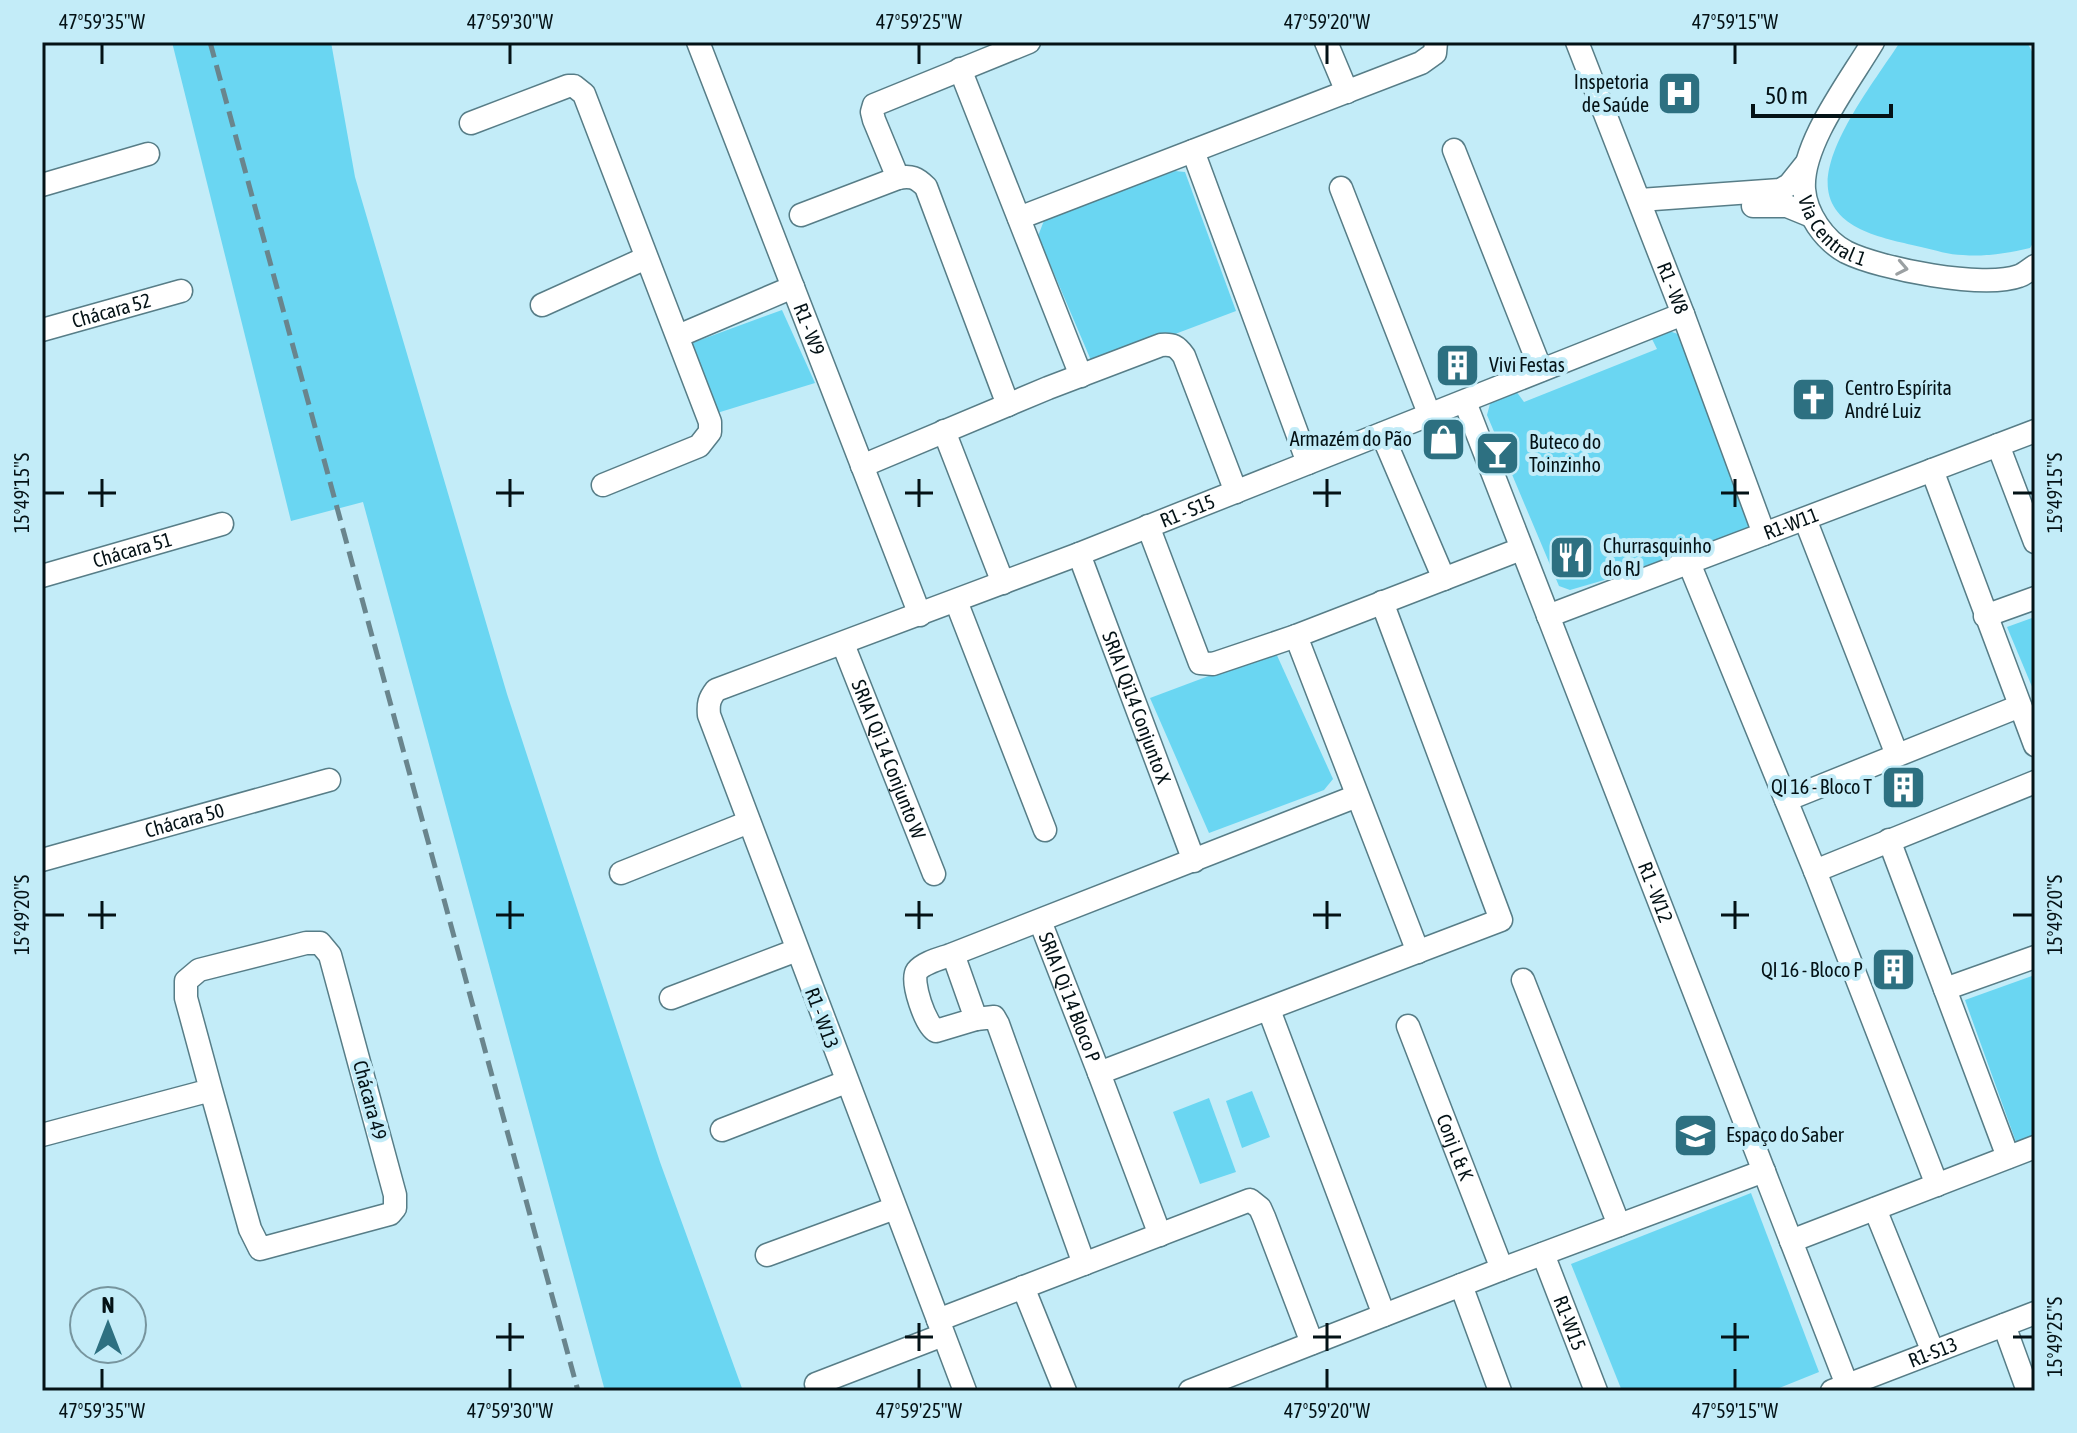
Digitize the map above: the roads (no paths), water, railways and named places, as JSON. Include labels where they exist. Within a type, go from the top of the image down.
[{"type":"street","name":"R1 - W9","points":[[698,42],[920,615]]},
{"type":"street","points":[[898,178],[874,120],[874,105],[1029,42]]},
{"type":"street","points":[[1326,42],[1347,92]]},
{"type":"street","points":[[1019,218],[1430,59],[1435,53],[1436,42]]},
{"type":"street","name":"R1 - W8","points":[[1577,42],[1642,206],[1764,534]]},
{"type":"street","name":"Via Central 1","points":[[1873,42],[1817,135],[1805,165],[1804,190],[1809,215],[1826,235],[1846,251],[1891,267],[1983,279],[2019,276],[2035,266]]},
{"type":"street","points":[[960,69],[1081,376]]},
{"type":"street","points":[[471,123],[568,86],[584,94],[710,422],[710,432],[699,446],[603,485]]},
{"type":"street","points":[[1454,150],[1541,370]]},
{"type":"street","points":[[1193,151],[1308,463]]},
{"type":"street","points":[[42,185],[148,154]]},
{"type":"street","points":[[1642,206],[1780,190],[1789,185],[1805,165]]},
{"type":"street","points":[[801,215],[898,178],[915,178],[926,187],[1008,405]]},
{"type":"street","points":[[1341,188],[1430,416]]},
{"type":"street","points":[[1642,206],[1777,204],[1809,215]]},
{"type":"street","points":[[542,305],[646,258]]},
{"type":"street","points":[[678,336],[793,287]]},
{"type":"street","name":"Chácara 52","points":[[42,330],[181,291]]},
{"type":"street","name":"R1 - S15","points":[[709,715],[708,704],[716,690],[1079,554],[1683,314]]},
{"type":"street","points":[[862,466],[1081,376],[1161,345],[1171,344],[1178,347],[1184,356],[1236,492]]},
{"type":"street","name":"R1 - W12","points":[[1465,402],[1791,1241],[1839,1388]]},
{"type":"street","points":[[944,431],[1003,583]]},
{"type":"street","name":"R1-W11","points":[[1548,616],[2035,431]]},
{"type":"street","points":[[1382,434],[1444,579]]},
{"type":"street","points":[[1998,445],[2035,542]]},
{"type":"street","points":[[1932,470],[2035,745]]},
{"type":"street","points":[[1805,519],[1897,755]]},
{"type":"street","name":"Chácara 51","points":[[42,576],[222,524]]},
{"type":"street","points":[[1148,526],[1200,663],[1213,664],[1296,636],[1521,549]]},
{"type":"street","name":"SRIA I Qi14 Conjunto X","points":[[1079,554],[1194,861]]},
{"type":"street","points":[[1689,563],[1815,871],[1937,1185]]},
{"type":"street","points":[[1985,616],[2035,598]]},
{"type":"street","points":[[956,601],[1045,830]]},
{"type":"street","points":[[1099,1073],[1501,920],[1382,602]]},
{"type":"street","points":[[1296,636],[1418,952]]},
{"type":"street","name":"SRIA I Qi 14 Conjunto W","points":[[843,644],[934,874]]},
{"type":"street","points":[[1786,800],[2020,706]]},
{"type":"street","name":"R1 - W13","points":[[709,715],[965,1391]]},
{"type":"street","name":"Chácara 50","points":[[42,860],[329,780]]},
{"type":"street","points":[[1815,871],[2035,782]]},
{"type":"street","points":[[1084,1264],[994,1017],[976,1019],[941,1031],[930,1028],[915,976],[923,966],[1357,796]]},
{"type":"street","points":[[621,873],[749,822]]},
{"type":"street","points":[[1889,840],[2008,1157]]},
{"type":"street","name":"SRIA I Qi 14 Bloco P","points":[[1040,921],[1160,1235]]},
{"type":"street","name":"Chácara 49","points":[[306,943],[320,943],[330,955],[395,1195],[395,1208],[390,1214],[260,1249],[253,1239],[211,1090],[186,998],[186,981],[199,970],[306,943]]},
{"type":"street","points":[[671,998],[797,950]]},
{"type":"street","points":[[953,954],[976,1019]]},
{"type":"street","points":[[1945,989],[2035,957]]},
{"type":"street","points":[[1523,980],[1619,1225]]},
{"type":"street","points":[[1269,1010],[1384,1315]]},
{"type":"street","name":"Conj L & K","points":[[1408,1026],[1502,1269]]},
{"type":"street","points":[[722,1130],[846,1082]]},
{"type":"street","points":[[42,1135],[211,1090]]},
{"type":"street","points":[[1791,1241],[2035,1147]]},
{"type":"street","points":[[1190,1391],[1231,1384],[1312,1343],[1764,1171]]},
{"type":"street","points":[[816,1384],[1023,1287],[1243,1201],[1255,1203],[1264,1217],[1312,1343]]},
{"type":"street","points":[[767,1255],[895,1208]]},
{"type":"street","points":[[1875,1209],[1933,1352]]},
{"type":"street","name":"R1-W15","points":[[1543,1254],[1596,1391]]},
{"type":"street","points":[[1461,1285],[1500,1391]]},
{"type":"street","points":[[1023,1287],[1065,1391]]},
{"type":"street","name":"R1-S13","points":[[1839,1388],[2035,1313]]},
{"type":"street","points":[[2004,1325],[2028,1391]]},
{"type":"street","points":[[1888,1369],[1896,1391]]},
{"type":"railway","points":[[210,42],[578,1391]]},
{"type":"place","name":"Inspetoria de Saúde","points":[[1680,94]]},
{"type":"place","name":"Vivi Festas","points":[[1458,365]]},
{"type":"place","name":"Centro Espírita André Luiz","points":[[1814,399]]},
{"type":"place","name":"Armazém do Pão","points":[[1443,439]]},
{"type":"place","name":"Buteco do Toinzinho","points":[[1498,453]]},
{"type":"place","name":"Churrasquinho do RJ","points":[[1572,557]]},
{"type":"place","name":"QI 16 - Bloco T","points":[[1903,787]]},
{"type":"place","name":"QI 16 - Bloco P","points":[[1894,970]]},
{"type":"place","name":"Espaço do Saber","points":[[1695,1135]]}]
